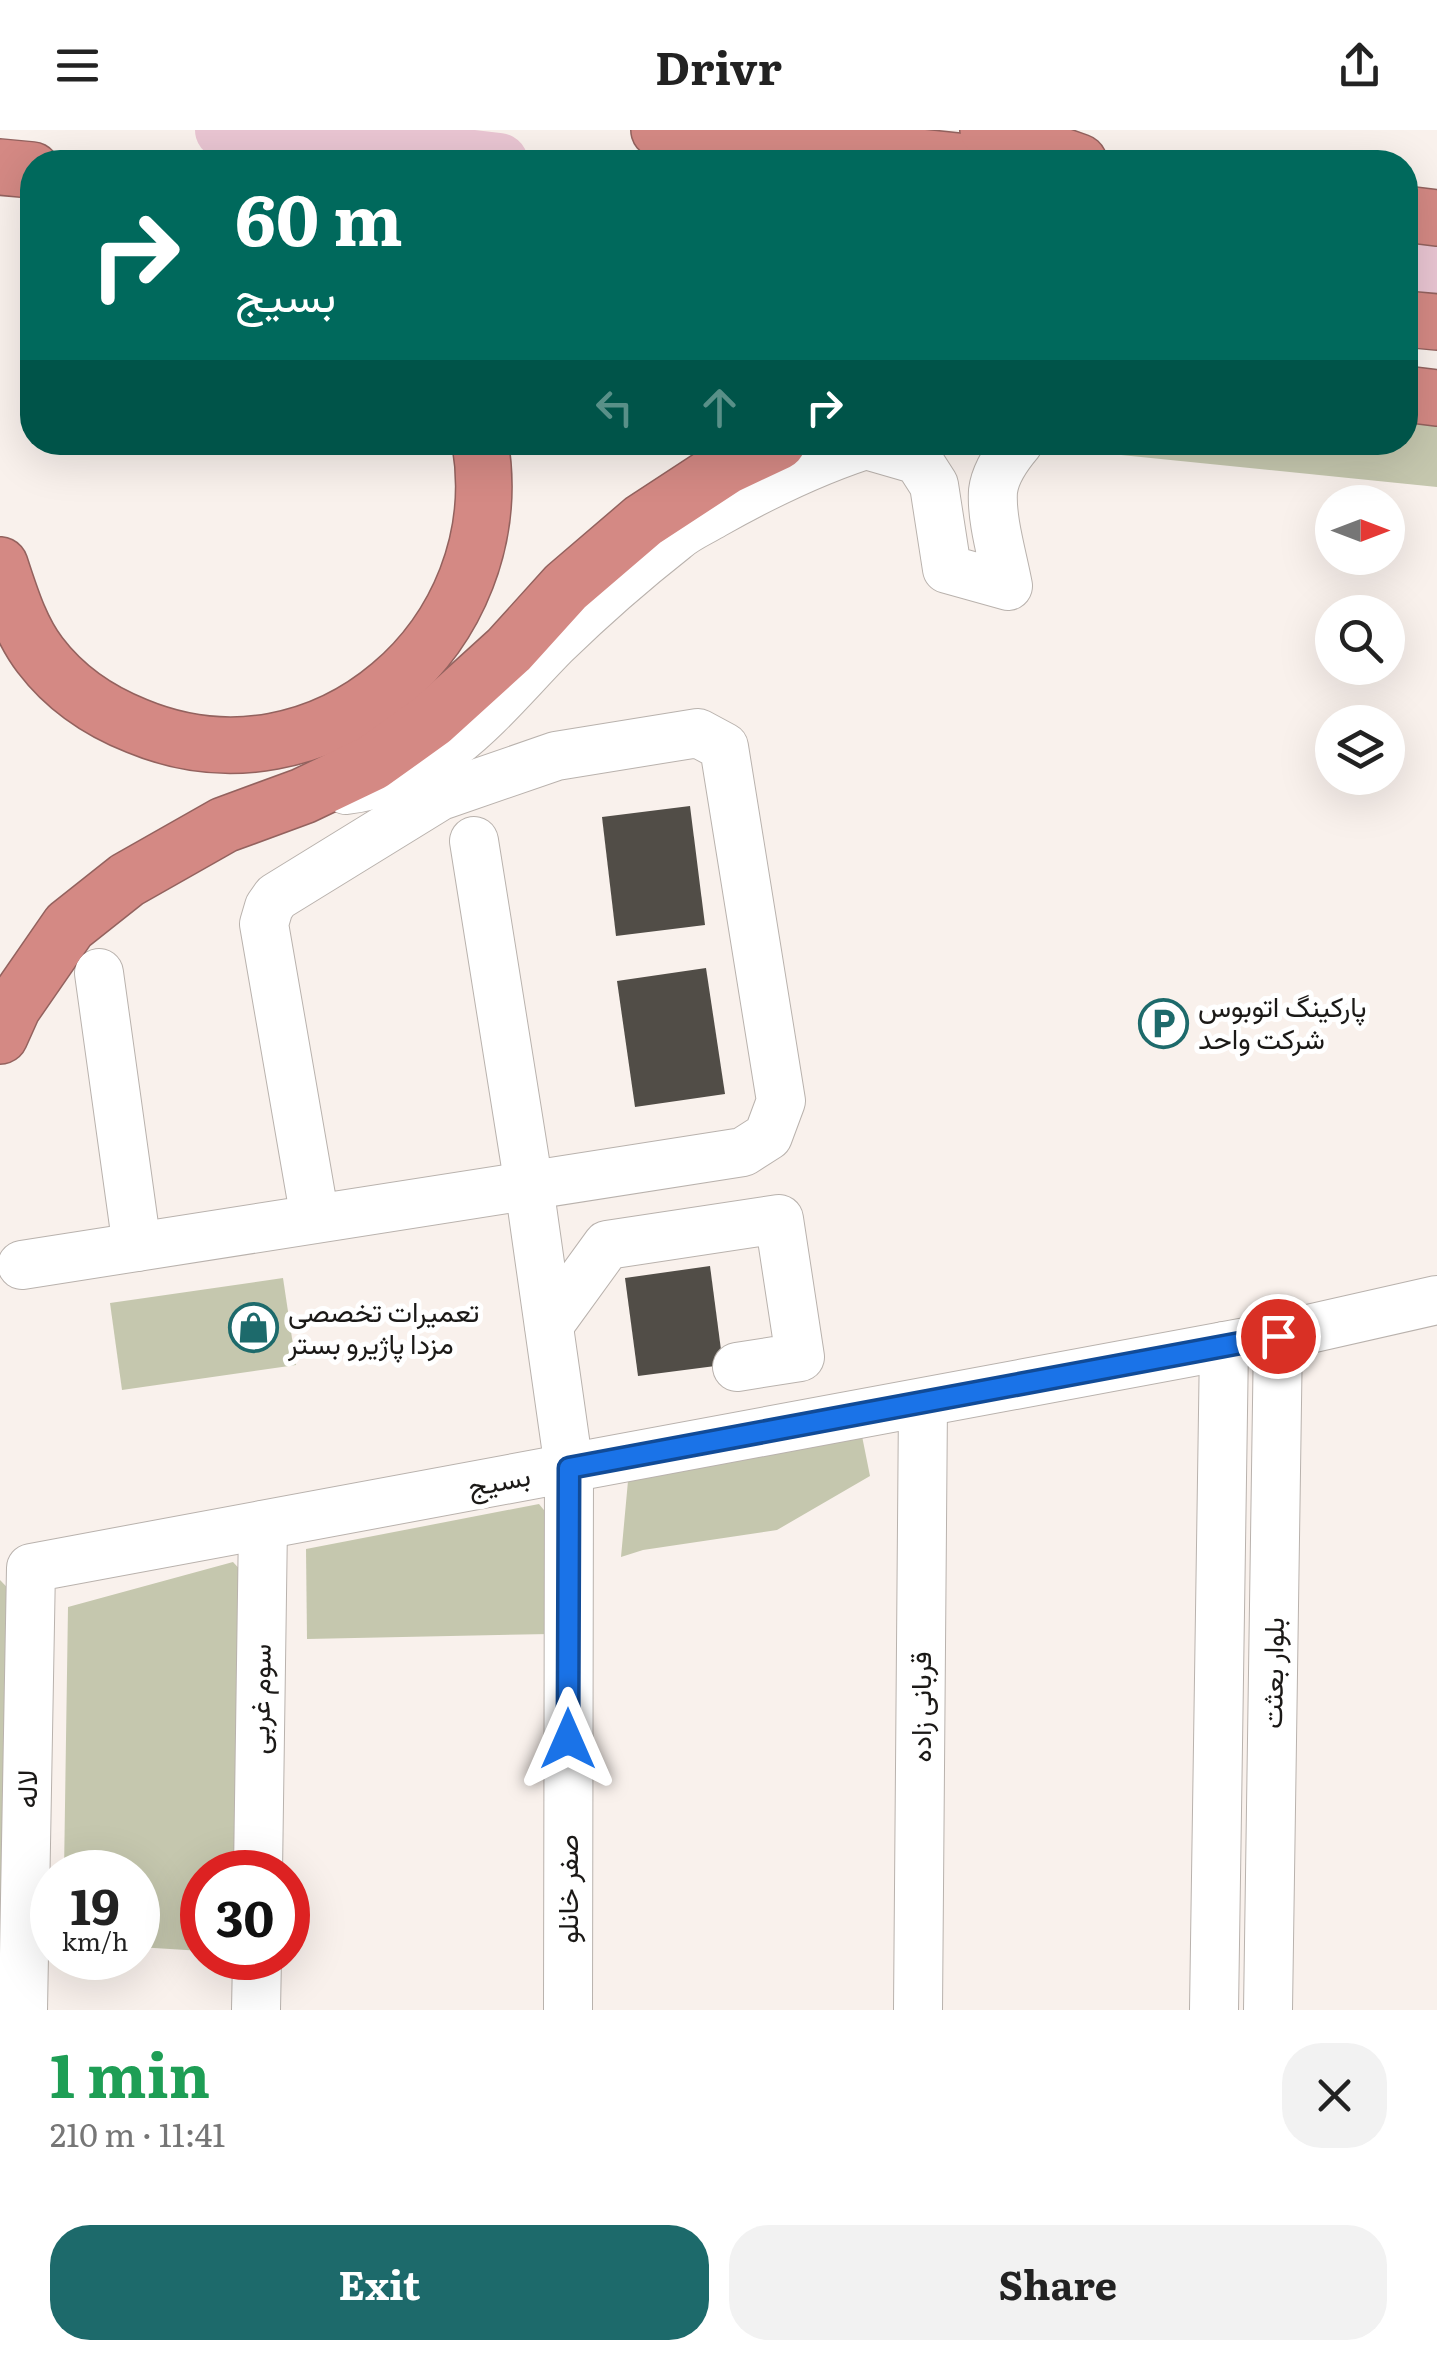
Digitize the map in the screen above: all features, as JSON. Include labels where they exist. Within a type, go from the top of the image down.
[{"type":"highway","points":[[659,130],[852,150]]},
{"type":"highway","points":[[988,130],[1045,150]]},
{"type":"highway","points":[[0,565],[13,605],[38,654],[88,701],[153,733],[186,740],[242,744],[274,740],[338,720],[364,706],[410,670],[427,648],[451,612],[479,543],[484,505],[483,455]]},
{"type":"highway","points":[[0,1036],[13,1006],[69,926],[112,891],[224,825],[303,796],[372,763],[432,720],[509,650],[566,587],[643,521],[750,455]]},
{"type":"street","points":[[303,796],[372,787],[432,760],[488,716],[554,644],[678,534],[755,491],[843,455]]},
{"type":"street","points":[[903,455],[918,460],[934,486],[947,569],[1008,586],[993,489],[1007,455]]},
{"type":"street","points":[[22,1265],[743,1152],[768,1136],[781,1101],[724,747],[698,733],[556,756],[440,796],[276,897],[264,924],[315,1219]]},
{"type":"street","name":"صفر خانلو","points":[[474,841],[569,1468],[568,2010]]},
{"type":"street","points":[[99,973],[137,1247]]},
{"type":"street","points":[[549,1325],[607,1245],[779,1219],[800,1357],[738,1367]]},
{"type":"street","name":"بسیج","points":[[31,1568],[1278,1336],[1437,1300]]},
{"type":"street","name":"بلوار بعثت","points":[[1268,2010],[1278,1336]]},
{"type":"street","name":"بلوار بعثت","points":[[1214,2010],[1224,1346]]},
{"type":"street","name":"قربانی زاده","points":[[918,2010],[923,1403]]},
{"type":"street","name":"سوم غربی","points":[[258,1850],[263,1525]]},
{"type":"street","name":"لاله","points":[[23,2010],[31,1568]]},
{"type":"street","points":[[256,2010],[257,1980]]},
{"type":"green space","points":[[1418,422],[1437,423],[1437,487],[1121,455],[1418,455]]},
{"type":"green space","points":[[283,1278],[296,1365],[122,1390],[110,1303]]},
{"type":"green space","points":[[862,1436],[870,1476],[777,1530],[643,1550],[621,1557],[628,1481]]},
{"type":"green space","points":[[539,1504],[557,1526],[550,1634],[307,1639],[306,1549]]},
{"type":"green space","points":[[233,1562],[246,1576],[238,1850],[180,1850],[180,1950],[160,1948],[160,1850],[64,1850],[68,1607]]},
{"type":"green space","points":[[0,1580],[22,1603],[17,1912],[0,1912]]},
{"type":"building","points":[[690,806],[705,925],[616,936],[602,817]]},
{"type":"building","points":[[706,968],[725,1094],[635,1107],[617,981]]},
{"type":"building","points":[[710,1266],[723,1365],[638,1376],[625,1278]]},
{"type":"waterway","points":[[224,130],[396,150]]},
{"type":"waterway","points":[[1418,272],[1437,274]]},
{"type":"place","name":"پارکینگ اتوبوس شرکت واحد","points":[[1163,1023]]},
{"type":"place","name":"تعمیرات تخصصی مزدا پاژیرو بستر","points":[[253,1328]]},
{"type":"route","points":[[568,1739],[569,1468],[1278,1336]]}]
